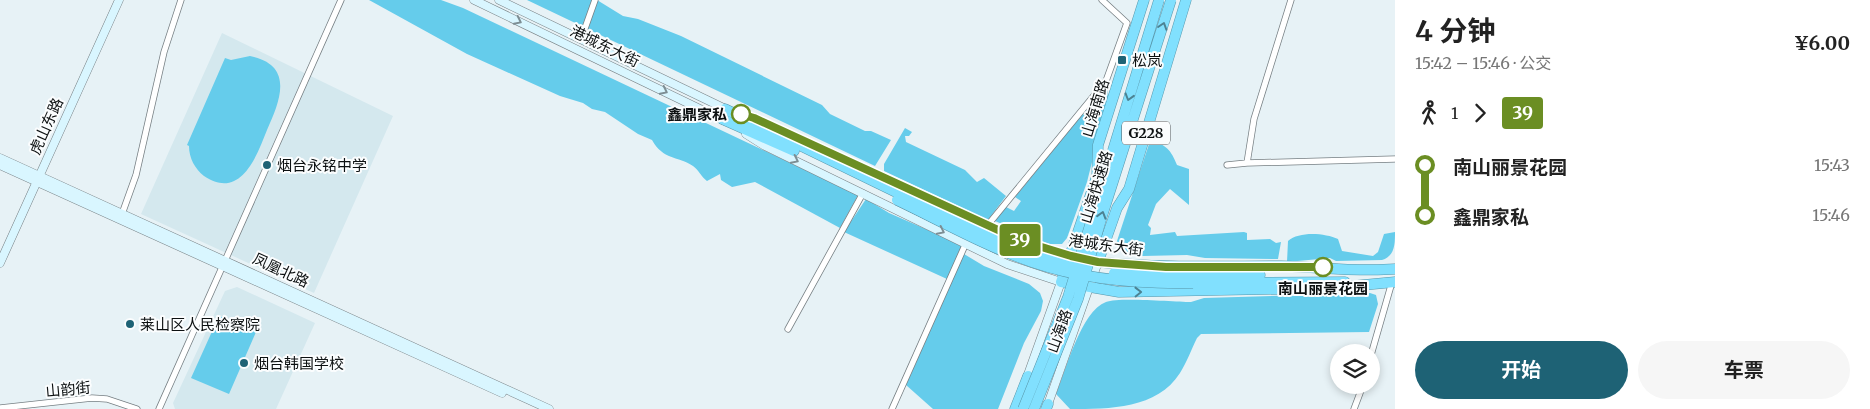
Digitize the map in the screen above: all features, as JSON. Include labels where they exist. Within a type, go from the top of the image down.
[{"type":"highway","name":"山海南路","points":[[1061,282],[1097,176],[1098,145],[1144,0]]},
{"type":"highway","points":[[1097,176],[1151,0]]},
{"type":"highway","name":"山海快速路","points":[[1023,409],[1068,296],[1159,0]]},
{"type":"highway","name":"山海快速路","points":[[1034,409],[1078,299],[1102,216],[1171,0]]},
{"type":"highway","points":[[1117,208],[1182,0]]},
{"type":"highway","name":"G228","points":[[1098,262],[1117,208],[1128,189],[1186,0]]},
{"type":"highway","name":"港城东大街","points":[[724,114],[803,155],[898,197],[1030,262],[1056,270],[1098,278],[1136,282],[1335,274],[1363,271]]},
{"type":"highway","name":"港城东大街","points":[[1098,262],[1166,267],[1283,266],[1363,271],[1394,276]]},
{"type":"highway","name":"港城东大街","points":[[1061,282],[1119,292],[1331,288],[1364,284],[1394,276]]},
{"type":"highway","name":"港城东大街","points":[[1193,279],[1334,281],[1364,284]]},
{"type":"highway","points":[[1014,409],[1028,376]]},
{"type":"main road","name":"虎山东路","points":[[0,263],[119,0]]},
{"type":"main road","name":"港城东大街","points":[[474,0],[724,114],[754,118],[1022,241],[1098,262]]},
{"type":"main road","name":"港城东大街","points":[[500,0],[586,41],[724,114],[765,146],[1007,264],[1061,282]]},
{"type":"main road","name":"凤凰北路","points":[[0,158],[37,179],[550,409]]},
{"type":"main road","name":"凤凰北路","points":[[0,165],[122,214],[538,409]]},
{"type":"main road","name":"山海路","points":[[1047,407],[1098,262]]},
{"type":"main road","name":"山海路","points":[[1028,376],[1061,282]]},
{"type":"street","points":[[122,214],[136,175],[164,52],[181,0]]},
{"type":"street","points":[[160,409],[341,0]]},
{"type":"street","points":[[586,41],[584,31],[595,0]]},
{"type":"street","points":[[987,226],[1110,76],[1127,23],[1102,0]]},
{"type":"street","points":[[1247,163],[1254,119],[1291,0]]},
{"type":"street","points":[[1227,166],[1247,163],[1395,159]]},
{"type":"street","points":[[788,328],[863,193]]},
{"type":"street","points":[[892,409],[966,243]]},
{"type":"street","points":[[1374,344],[1394,276]]},
{"type":"street","points":[[1354,409],[1360,394]]},
{"type":"street","name":"山韵街","points":[[0,408],[92,398],[107,399],[137,409]]},
{"type":"shaded area","points":[[369,0],[441,0],[463,8],[858,195],[840,228],[755,182],[732,187],[721,180],[720,174],[707,181],[693,166],[661,151],[652,140],[638,134],[605,112],[592,109],[583,103],[560,96],[467,54]]},
{"type":"shaded area","points":[[527,0],[597,0],[623,16],[638,19],[681,36],[822,105],[830,114],[865,131],[871,131],[891,140],[875,166]]},
{"type":"shaded area","name":"烟台永铭中学","points":[[222,33],[393,116],[314,293],[141,214]]},
{"type":"shaded area","points":[[250,56],[264,61],[273,67],[279,76],[279,96],[272,119],[258,151],[246,172],[238,179],[228,183],[217,182],[204,176],[198,170],[191,159],[189,146],[187,145],[225,58],[231,60]]},
{"type":"shaded area","points":[[1103,89],[1108,89],[1108,98],[1087,182],[1067,238],[1062,244],[1049,244],[995,221],[1006,207],[1014,211],[1021,201],[1015,197]]},
{"type":"shaded area","points":[[905,128],[912,132],[909,136],[905,136],[906,142],[965,170],[977,182],[984,178],[1006,196],[988,220],[884,171],[884,164]]},
{"type":"shaded area","points":[[1150,141],[1164,146],[1170,152],[1177,165],[1189,169],[1189,205],[1170,189],[1156,204],[1148,225],[1151,228],[1150,235],[1175,232],[1177,236],[1244,232],[1247,233],[1247,240],[1270,239],[1276,243],[1281,242],[1278,259],[1205,258],[1187,255],[1143,256],[1120,251],[1116,244]]},
{"type":"shaded area","points":[[866,199],[889,213],[962,245],[947,279],[844,232]]},
{"type":"shaded area","points":[[1395,232],[1392,253],[1382,260],[1336,261],[1330,258],[1287,262],[1288,241],[1305,234],[1333,237],[1338,239],[1342,251],[1373,256],[1378,252],[1384,234]]},
{"type":"shaded area","points":[[964,254],[984,266],[1029,284],[1040,293],[1043,301],[1041,311],[1024,343],[998,409],[933,409],[906,385]]},
{"type":"shaded area","name":"烟台韩国学校","points":[[237,287],[315,323],[276,409],[175,409],[173,403],[225,291]]},
{"type":"shaded area","points":[[1370,293],[1376,295],[1378,304],[1369,332],[1201,334],[1197,338],[1180,373],[1170,385],[1159,394],[1146,400],[1116,407],[1070,409],[1056,394],[1075,342],[1082,329],[1097,308],[1106,302],[1134,300],[1191,302],[1204,298]]},
{"type":"shaded area","points":[[219,316],[256,332],[229,394],[191,378]]},
{"type":"bus line","name":"39","points":[[741,114],[754,118],[987,226],[1044,249],[1098,262],[1166,267],[1323,267]]},
{"type":"place","name":"松岚","points":[[1122,60]]},
{"type":"place","name":"鑫鼎家私","points":[[741,114]]},
{"type":"place","name":"烟台永铭中学","points":[[267,165]]},
{"type":"place","name":"南山丽景花园","points":[[1323,267]]},
{"type":"place","name":"莱山区人民检察院","points":[[130,324]]},
{"type":"place","name":"烟台韩国学校","points":[[244,363]]}]
